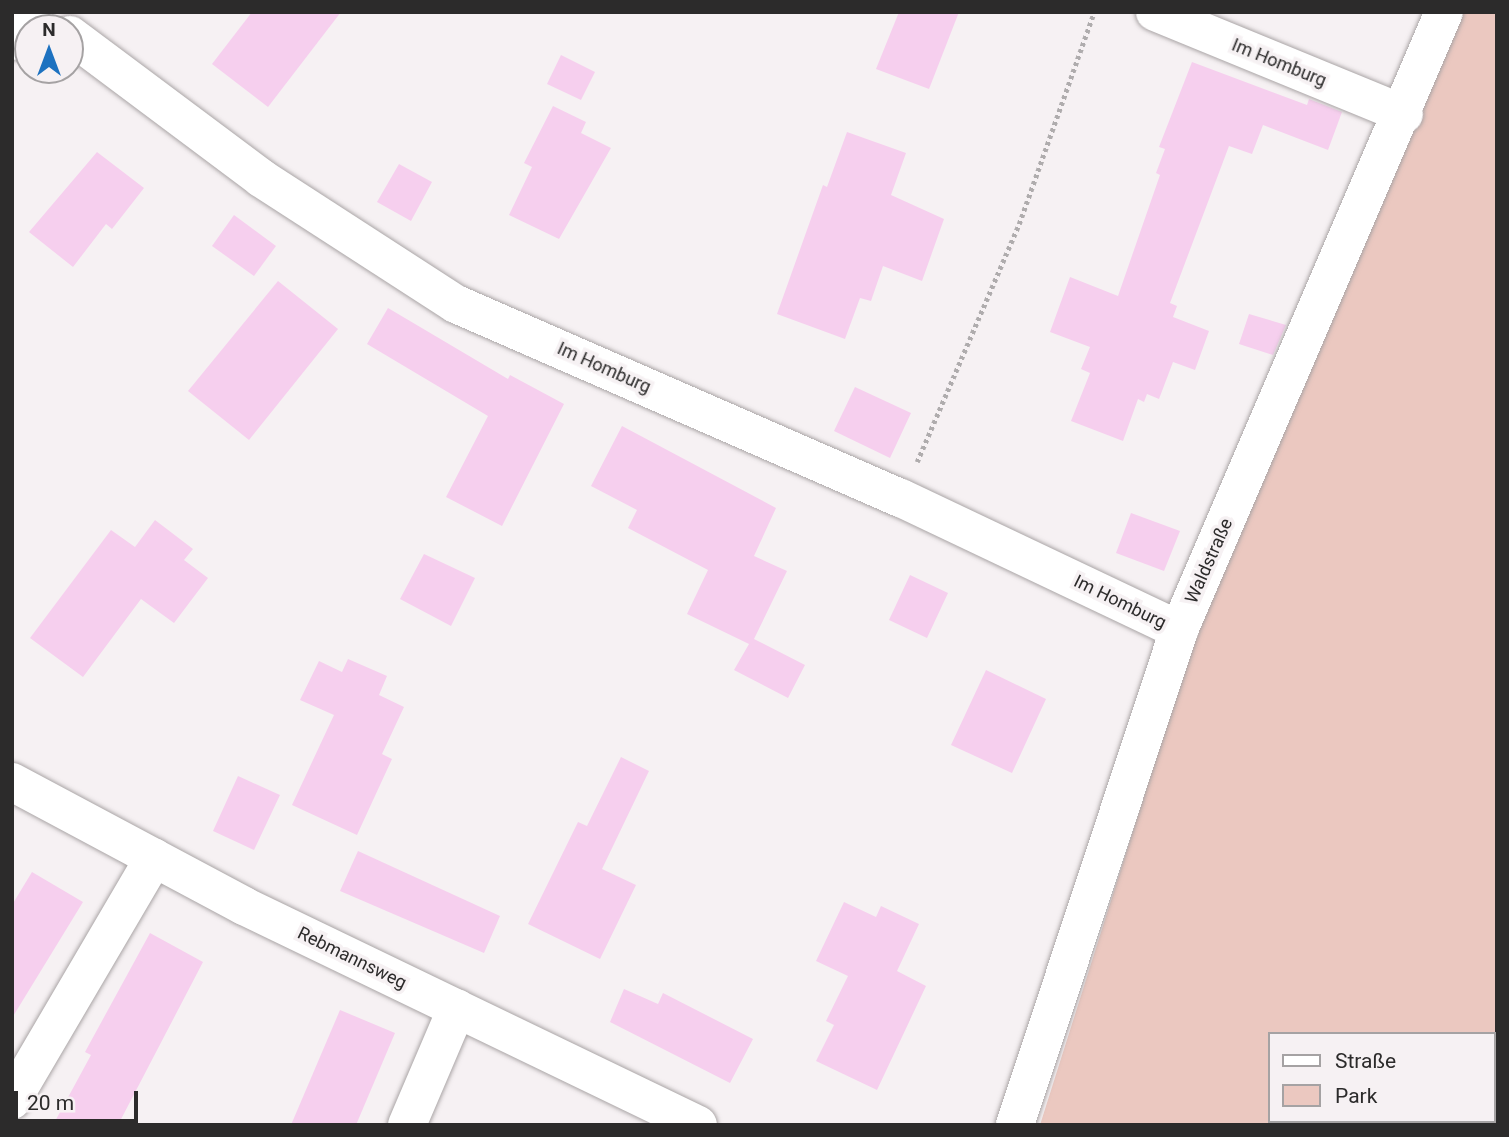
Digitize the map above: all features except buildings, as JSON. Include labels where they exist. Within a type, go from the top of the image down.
[{"type":"street","points":[[12,41],[33,12]]},
{"type":"street","name":"Im Homburg","points":[[1155,12],[1404,114]]},
{"type":"street","name":"Waldstraße","points":[[1015,1125],[1179,630],[1404,114],[1444,12]]},
{"type":"street","name":"Im Homburg","points":[[84,45],[261,178],[456,304],[901,498],[1179,630]]},
{"type":"street","name":"Rebmannsweg","points":[[12,782],[154,858],[698,1125]]},
{"type":"street","points":[[12,1100],[154,858]]},
{"type":"street","points":[[407,1125],[457,1009]]},
{"type":"path","points":[[901,498],[1019,224],[1094,12]]},
{"type":"green space","points":[[1454,12],[1497,12],[1497,1125],[1040,1125],[1202,613]]}]
